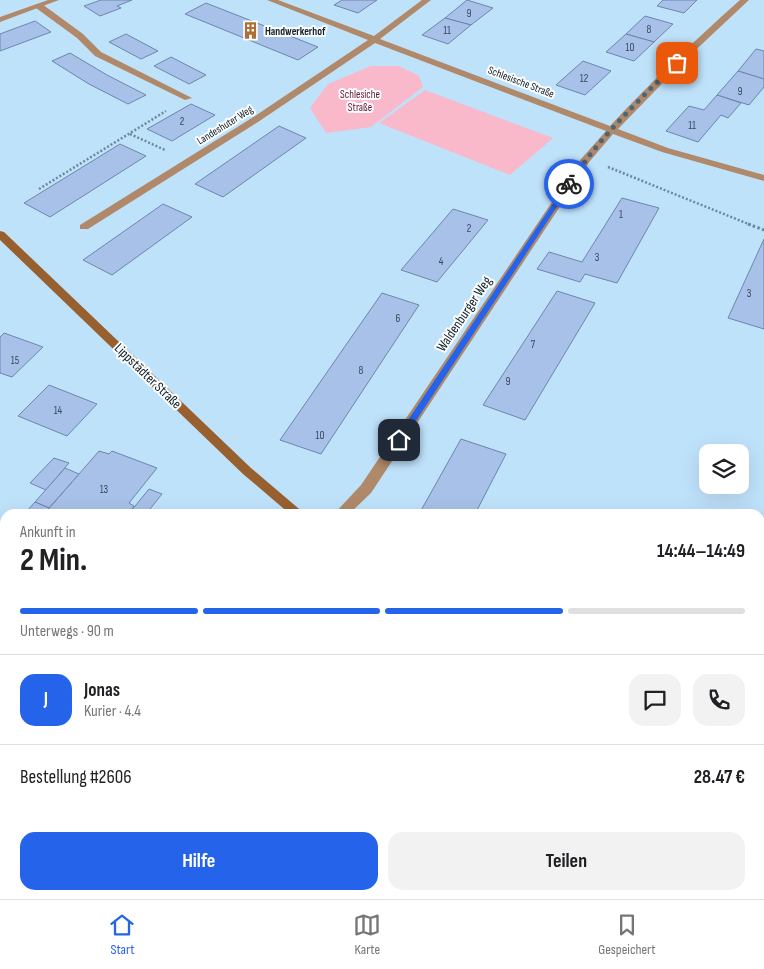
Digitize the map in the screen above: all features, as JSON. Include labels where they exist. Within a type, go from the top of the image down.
[{"type":"main road","name":"Lippstädter Straße","points":[[0,234],[248,471],[293,509]]},
{"type":"street","points":[[0,20],[56,0]]},
{"type":"street","name":"Schlesische Straße","points":[[271,0],[665,150],[764,178]]},
{"type":"street","name":"Landeshuter Weg","points":[[84,227],[258,118],[375,39],[427,0]]},
{"type":"street","name":"Waldenburger Weg","points":[[345,509],[366,489],[586,158],[612,129],[715,26],[745,0]]},
{"type":"street","points":[[39,6],[80,36],[98,54],[188,98]]},
{"type":"path","points":[[39,189],[188,98]]},
{"type":"path","points":[[130,134],[188,161]]},
{"type":"path","points":[[586,158],[764,230]]},
{"type":"green space","name":"Schlesiche Straße","points":[[371,66],[399,66],[419,76],[423,87],[371,127],[326,133],[310,108],[328,84]]},
{"type":"green space","points":[[425,90],[553,138],[510,175],[379,123]]},
{"type":"building","points":[[101,0],[132,0],[117,6],[121,8],[100,16],[84,6]]},
{"type":"building","points":[[342,0],[377,0],[358,13],[334,5]]},
{"type":"building","points":[[467,0],[493,8],[471,25],[445,18]]},
{"type":"building","points":[[663,0],[697,0],[684,13],[657,6]]},
{"type":"building","name":"Handwerkerhof","points":[[206,3],[318,47],[298,60],[185,14]]},
{"type":"building","points":[[645,16],[673,24],[654,42],[626,34]]},
{"type":"building","points":[[445,18],[471,25],[448,44],[422,35]]},
{"type":"building","points":[[35,21],[51,32],[0,51],[0,34]]},
{"type":"building","points":[[126,34],[158,51],[141,59],[109,42]]},
{"type":"building","points":[[626,34],[654,42],[634,61],[606,52]]},
{"type":"building","points":[[756,49],[764,51],[764,79],[738,71]]},
{"type":"building","points":[[70,53],[146,95],[128,104],[89,84],[52,61]]},
{"type":"building","points":[[171,57],[206,75],[189,84],[154,66]]},
{"type":"building","points":[[583,61],[611,71],[585,95],[556,85]]},
{"type":"building","points":[[738,71],[764,79],[764,87],[749,105],[717,95]]},
{"type":"building","points":[[717,95],[741,103],[728,118],[721,115],[698,142],[666,131],[689,106],[704,110]]},
{"type":"building","points":[[191,104],[215,115],[172,141],[147,129]]},
{"type":"building","points":[[279,126],[306,138],[223,197],[195,184]]},
{"type":"building","points":[[120,144],[146,156],[50,217],[24,203]]},
{"type":"building","points":[[622,198],[659,208],[617,283],[585,274],[580,282],[537,269],[549,252],[582,262]]},
{"type":"building","points":[[163,204],[192,217],[112,275],[83,260]]},
{"type":"building","points":[[453,209],[488,220],[437,282],[401,270]]},
{"type":"building","points":[[764,239],[764,329],[728,318]]},
{"type":"building","points":[[557,291],[595,303],[525,420],[483,405]]},
{"type":"building","points":[[382,293],[419,305],[321,454],[280,440]]},
{"type":"building","points":[[4,333],[43,347],[12,377],[0,373],[0,337]]},
{"type":"building","points":[[49,385],[97,404],[67,436],[18,416]]},
{"type":"building","points":[[461,439],[506,454],[478,509],[422,509]]},
{"type":"building","points":[[99,451],[109,454],[112,451],[157,468],[129,503],[134,506],[132,509],[48,509]]},
{"type":"building","points":[[54,458],[69,463],[46,490],[30,483]]},
{"type":"building","points":[[65,468],[79,474],[49,508],[35,502]]},
{"type":"building","points":[[149,489],[162,494],[150,509],[133,509]]},
{"type":"building","points":[[35,502],[49,508],[48,509],[29,509]]},
{"type":"way so far","points":[[569,184],[586,158],[627,113],[677,63]]},
{"type":"place","name":"Handwerkerhof","points":[[251,31]]},
{"type":"route","points":[[399,440],[569,184]]}]
